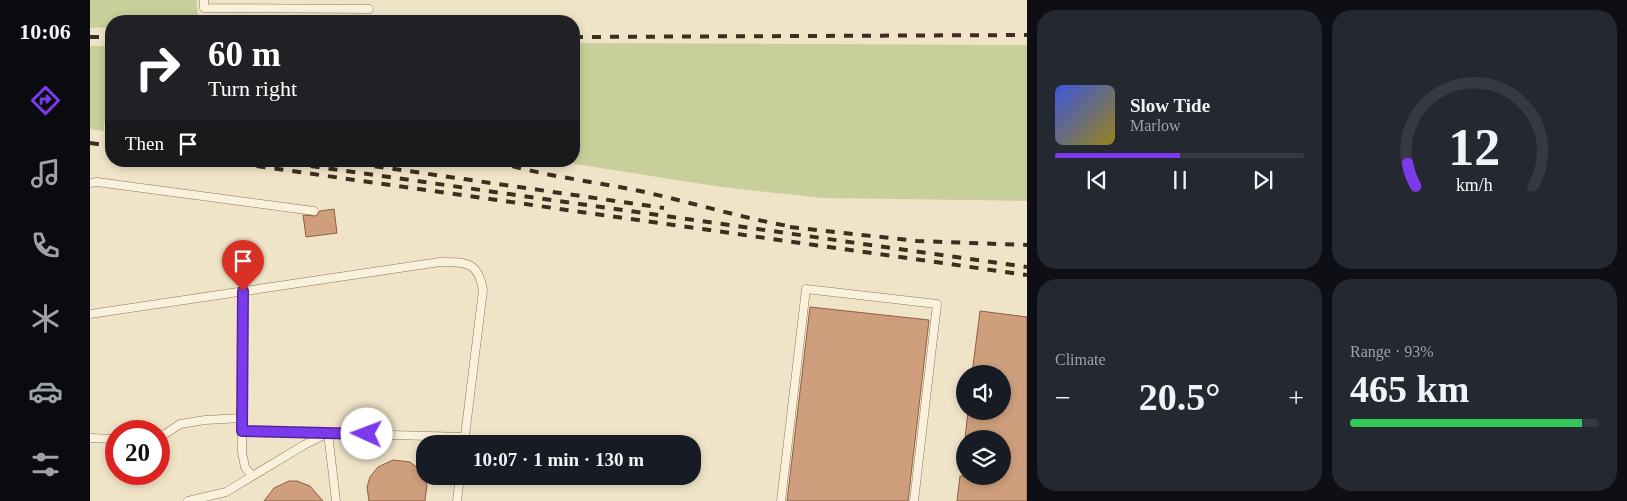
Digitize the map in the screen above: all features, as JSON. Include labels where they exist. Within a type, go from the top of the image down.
[{"type":"lane","points":[[204,0],[204,8],[370,9]]},
{"type":"lane","points":[[90,184],[97,182],[314,211]]},
{"type":"lane","points":[[90,314],[440,262],[463,262],[474,267],[481,278],[483,290],[465,435]]},
{"type":"lane","points":[[781,501],[806,289],[937,304],[914,501]]},
{"type":"lane","points":[[243,291],[242,452],[245,467],[252,476]]},
{"type":"lane","points":[[170,431],[180,424],[205,420],[242,418]]},
{"type":"lane","points":[[242,431],[416,438]]},
{"type":"lane","points":[[188,501],[226,492],[328,433]]},
{"type":"lane","points":[[328,433],[336,501]]},
{"type":"lane","points":[[90,438],[105,439]]},
{"type":"lane","points":[[457,501],[459,485]]},
{"type":"green space","points":[[90,0],[197,0],[198,15],[105,15],[105,27],[90,28]]},
{"type":"green space","points":[[580,43],[1027,45],[1027,201],[823,198],[721,187],[580,165]]},
{"type":"green space","points":[[90,46],[105,46],[104,131],[90,129]]},
{"type":"building","points":[[334,209],[337,233],[306,237],[303,215],[316,216],[320,211]]},
{"type":"building","points":[[810,307],[929,320],[908,501],[787,501]]},
{"type":"building","points":[[980,311],[1027,317],[1027,501],[957,501],[959,485],[1011,485],[1011,430],[966,430],[967,420],[1011,420],[1011,365],[973,365]]},
{"type":"building","points":[[393,460],[410,462],[416,467],[416,485],[427,485],[425,501],[369,501],[367,487],[370,477],[378,467]]},
{"type":"building","points":[[289,481],[297,481],[310,486],[323,501],[264,501],[274,488]]},
{"type":"railway","points":[[580,37],[1027,35]]},
{"type":"railway","points":[[90,37],[105,37]]},
{"type":"railway","points":[[90,143],[105,145]]},
{"type":"railway","points":[[263,167],[1027,275]]},
{"type":"railway","points":[[318,167],[1027,267]]},
{"type":"railway","points":[[380,167],[664,208]]},
{"type":"railway","points":[[518,167],[640,191],[788,226]]},
{"type":"railway","points":[[790,227],[917,241],[1027,245]]},
{"type":"route","points":[[243,291],[242,431],[367,434]]}]
